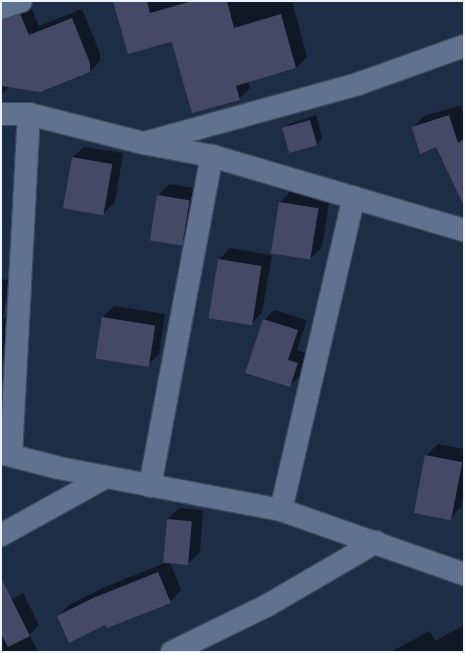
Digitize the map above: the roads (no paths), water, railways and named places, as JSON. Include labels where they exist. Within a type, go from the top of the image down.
[{"type":"street","points":[[1,8],[22,1]]},
{"type":"street","points":[[143,143],[358,84],[464,46]]},
{"type":"street","points":[[1,114],[29,114],[143,143],[212,156],[464,230]]},
{"type":"street","points":[[29,114],[6,454],[59,468],[282,510],[463,572]]},
{"type":"street","points":[[150,486],[212,156]]},
{"type":"street","points":[[282,510],[354,197]]},
{"type":"street","points":[[1,535],[106,477]]},
{"type":"street","points":[[172,652],[268,605],[376,542]]}]
